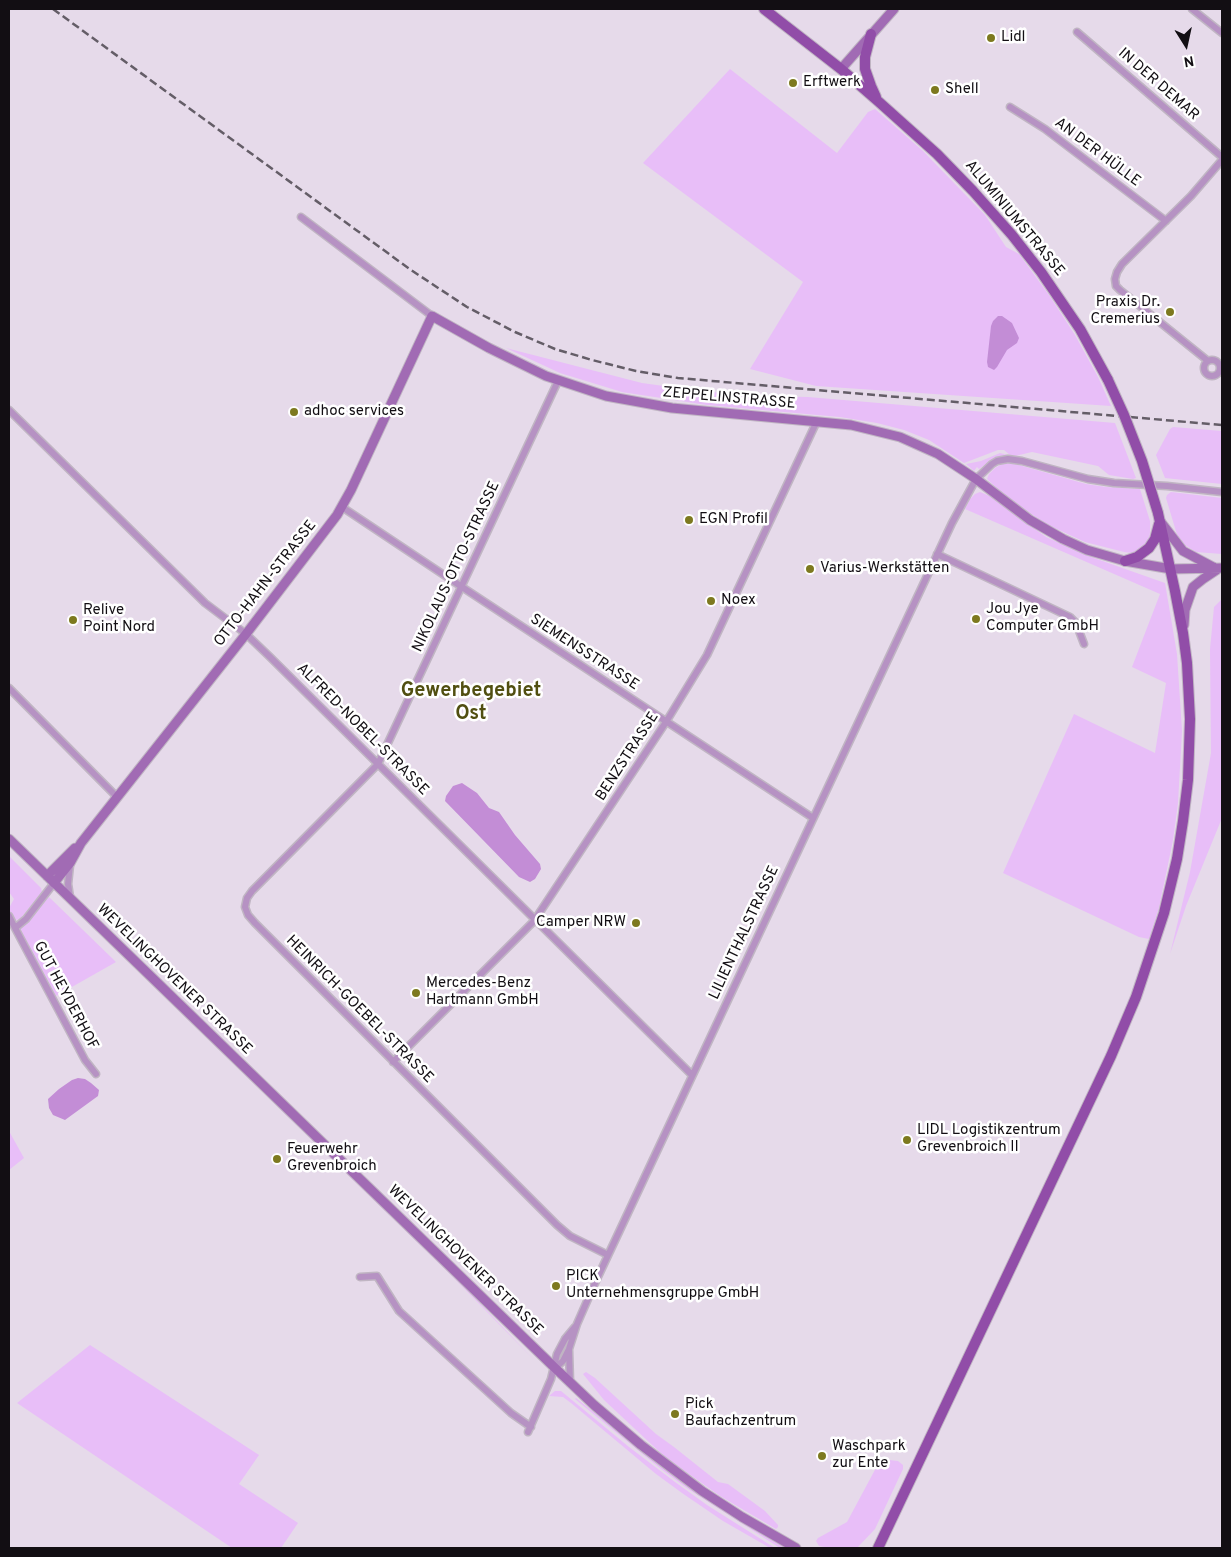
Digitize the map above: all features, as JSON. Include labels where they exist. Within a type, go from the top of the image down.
[{"type":"main road","name":"ALUMINIUMSTRASSE","points":[[764,9],[841,69],[944,160],[1018,242],[1065,306],[1119,402],[1142,461],[1159,517],[1171,569],[1183,633],[1186,663],[1190,719],[1186,800],[1172,880],[1154,947],[1111,1056],[878,1548]]},
{"type":"main road","points":[[871,34],[865,57],[865,69],[879,102]]},
{"type":"main road","points":[[1125,561],[1141,555],[1151,546],[1156,536],[1159,517]]},
{"type":"main road","points":[[872,1548],[885,1534]]},
{"type":"street","points":[[841,69],[894,9]]},
{"type":"street","points":[[1192,9],[1222,34]]},
{"type":"street","name":"IN DER DEMAR","points":[[1077,32],[1222,158]]},
{"type":"street","name":"AN DER HÜLLE","points":[[1010,107],[1045,129],[1166,221]]},
{"type":"street","points":[[1208,361],[1204,368],[1208,375],[1213,376],[1221,373],[1218,362],[1208,361],[1197,356],[1120,290],[1116,284],[1116,274],[1120,266],[1192,196],[1222,158]]},
{"type":"street","name":"ZEPPELINSTRASSE","points":[[301,217],[432,316],[504,356],[558,381],[606,396],[655,406],[817,421],[872,429],[900,437],[933,451],[976,479],[1017,511],[1047,530],[1094,553],[1125,561],[1171,569],[1220,569]]},
{"type":"street","name":"OTTO-HAHN-STRASSE","points":[[47,876],[81,843],[246,634],[342,507],[432,316]]},
{"type":"street","name":"NIKOLAUS-OTTO-STRASSE","points":[[378,764],[558,381]]},
{"type":"street","name":"ALFRED-NOBEL-STRASSE","points":[[9,410],[205,603],[246,634],[692,1076]]},
{"type":"street","name":"BENZSTRASSE","points":[[393,1062],[534,920],[666,722],[717,635],[817,421]]},
{"type":"street","name":"LILIENTHALSTRASSE","points":[[555,1368],[563,1361],[569,1349],[577,1324],[608,1255],[938,554],[976,479],[992,464],[1008,459],[1022,461],[1064,474],[1114,483],[1222,492]]},
{"type":"street","name":"SIEMENSSTRASSE","points":[[342,507],[813,818]]},
{"type":"street","points":[[1159,517],[1183,551],[1220,569]]},
{"type":"street","points":[[938,554],[1070,616],[1076,623],[1084,644]]},
{"type":"street","points":[[1183,633],[1185,610],[1193,587],[1203,578],[1220,569]]},
{"type":"street","points":[[9,688],[117,797]]},
{"type":"street","name":"HEINRICH-GOEBEL-STRASSE","points":[[378,764],[252,891],[247,898],[245,907],[248,915],[557,1225],[570,1236],[608,1255]]},
{"type":"street","name":"WEVELINGHOVENER STRASSE","points":[[9,839],[570,1383],[618,1426],[684,1478],[742,1517],[796,1548]]},
{"type":"street","name":"OTTO-HAHN-STRASSE","points":[[54,883],[70,863],[81,843]]},
{"type":"street","name":"OTTO-HAHN-STRASSE","points":[[70,863],[68,884],[72,900]]},
{"type":"street","points":[[16,928],[26,919],[54,883]]},
{"type":"street","name":"GUT HEYDERHOF","points":[[9,916],[85,1060],[96,1074]]},
{"type":"street","name":"LILIENTHALSTRASSE","points":[[360,1277],[377,1276],[399,1311],[529,1429],[555,1368],[560,1347],[577,1324]]},
{"type":"street","name":"LILIENTHALSTRASSE","points":[[569,1349],[570,1383]]},
{"type":"shaded area","points":[[730,69],[837,153],[868,112],[875,109],[923,151],[985,215],[1006,247],[1019,254],[1075,335],[1098,377],[1111,406],[816,386],[750,369],[803,282],[643,163]],"holes":[[[991,331],[1011,346],[1007,350],[989,353]]]},
{"type":"shaded area","points":[[998,316],[1002,316],[1012,323],[1019,338],[1017,343],[1007,350],[994,370],[988,367],[987,362],[991,326]]},
{"type":"shaded area","points":[[506,348],[642,383],[700,391],[759,396],[808,397],[1115,423],[1136,478],[1109,475],[1098,466],[1032,452],[1015,456],[1010,455],[1004,450],[998,450],[964,463],[929,440],[904,430],[877,423],[840,417],[707,405],[622,392],[560,373]]},
{"type":"shaded area","points":[[1173,427],[1222,431],[1222,484],[1165,478],[1156,455],[1170,429]]},
{"type":"shaded area","points":[[1000,453],[1008,455],[996,457],[979,469],[977,467],[974,471],[966,464],[981,461]]},
{"type":"shaded area","points":[[1012,463],[1086,484],[1140,489],[1150,521],[1149,540],[1145,546],[1132,553],[1124,552],[1085,542],[1046,524],[1005,496],[987,479],[995,468],[1002,464]]},
{"type":"shaded area","points":[[980,492],[992,497],[1046,537],[1094,558],[1165,583],[1177,654],[1182,731],[1178,803],[1173,840],[1159,908],[1149,939],[1139,937],[1003,873],[1074,714],[1155,753],[1166,683],[1132,667],[1160,594],[965,509],[970,499]]},
{"type":"shaded area","points":[[1171,492],[1222,498],[1222,554],[1196,552],[1183,544],[1178,538],[1166,498]]},
{"type":"shaded area","points":[[1222,599],[1222,818],[1186,906],[1170,954],[1190,872],[1211,753],[1210,649],[1214,607]]},
{"type":"shaded area","points":[[462,783],[477,793],[489,808],[499,812],[515,835],[540,864],[541,869],[535,879],[530,882],[519,877],[445,801],[453,786]]},
{"type":"shaded area","points":[[9,856],[41,888],[42,892],[20,919],[15,920],[9,913],[9,908],[14,899],[9,892]]},
{"type":"shaded area","points":[[49,897],[116,962],[56,996],[20,929]]},
{"type":"shaded area","points":[[78,1078],[85,1079],[99,1090],[98,1096],[65,1120],[53,1115],[49,1108],[48,1099],[59,1089]]},
{"type":"shaded area","points":[[282,1109],[450,1272],[535,1361],[449,1273]]},
{"type":"shaded area","points":[[9,1131],[24,1158],[9,1170]]},
{"type":"shaded area","points":[[90,1345],[259,1455],[239,1484],[298,1523],[281,1548],[232,1548],[17,1403]]},
{"type":"shaded area","points":[[586,1372],[656,1434],[718,1482],[728,1484],[765,1511],[778,1527],[776,1529],[720,1496],[665,1457],[604,1400],[583,1374]]},
{"type":"shaded area","points":[[555,1391],[561,1391],[629,1447],[707,1505],[775,1548],[770,1548],[723,1521],[682,1493],[656,1474],[563,1397],[549,1396]]},
{"type":"shaded area","points":[[576,1398],[686,1485],[786,1548],[780,1548],[688,1489],[661,1469]]},
{"type":"shaded area","points":[[889,1460],[898,1461],[903,1465],[903,1469],[875,1529],[857,1548],[819,1546],[816,1541],[818,1538],[847,1522],[877,1466]]},
{"type":"railway","points":[[53,9],[411,270],[467,307],[515,332],[555,349],[636,371],[678,378],[1222,425]]},
{"type":"place","name":"Lidl","points":[[991,38]]},
{"type":"place","name":"Erftwerk","points":[[793,83]]},
{"type":"place","name":"Shell","points":[[935,90]]},
{"type":"place","name":"Praxis Dr. Cremerius","points":[[1170,312]]},
{"type":"place","name":"adhoc services","points":[[294,412]]},
{"type":"place","name":"EGN Profil","points":[[689,520]]},
{"type":"place","name":"Varius-Werkstätten","points":[[810,569]]},
{"type":"place","name":"Noex","points":[[711,601]]},
{"type":"place","name":"Jou Jye Computer GmbH","points":[[976,619]]},
{"type":"place","name":"Relive Point Nord","points":[[73,620]]},
{"type":"place","name":"Camper NRW","points":[[636,923]]},
{"type":"place","name":"Mercedes-Benz Hartmann GmbH","points":[[416,993]]},
{"type":"place","name":"LIDL Logistikzentrum Grevenbroich II","points":[[907,1140]]},
{"type":"place","name":"Feuerwehr Grevenbroich","points":[[277,1159]]},
{"type":"place","name":"PICK Unternehmensgruppe GmbH","points":[[556,1286]]},
{"type":"place","name":"Pick Baufachzentrum","points":[[675,1414]]},
{"type":"place","name":"Waschpark zur Ente","points":[[822,1456]]},
{"type":"district","name":"Gewerbegebiet Ost","points":[[471,704]]}]
